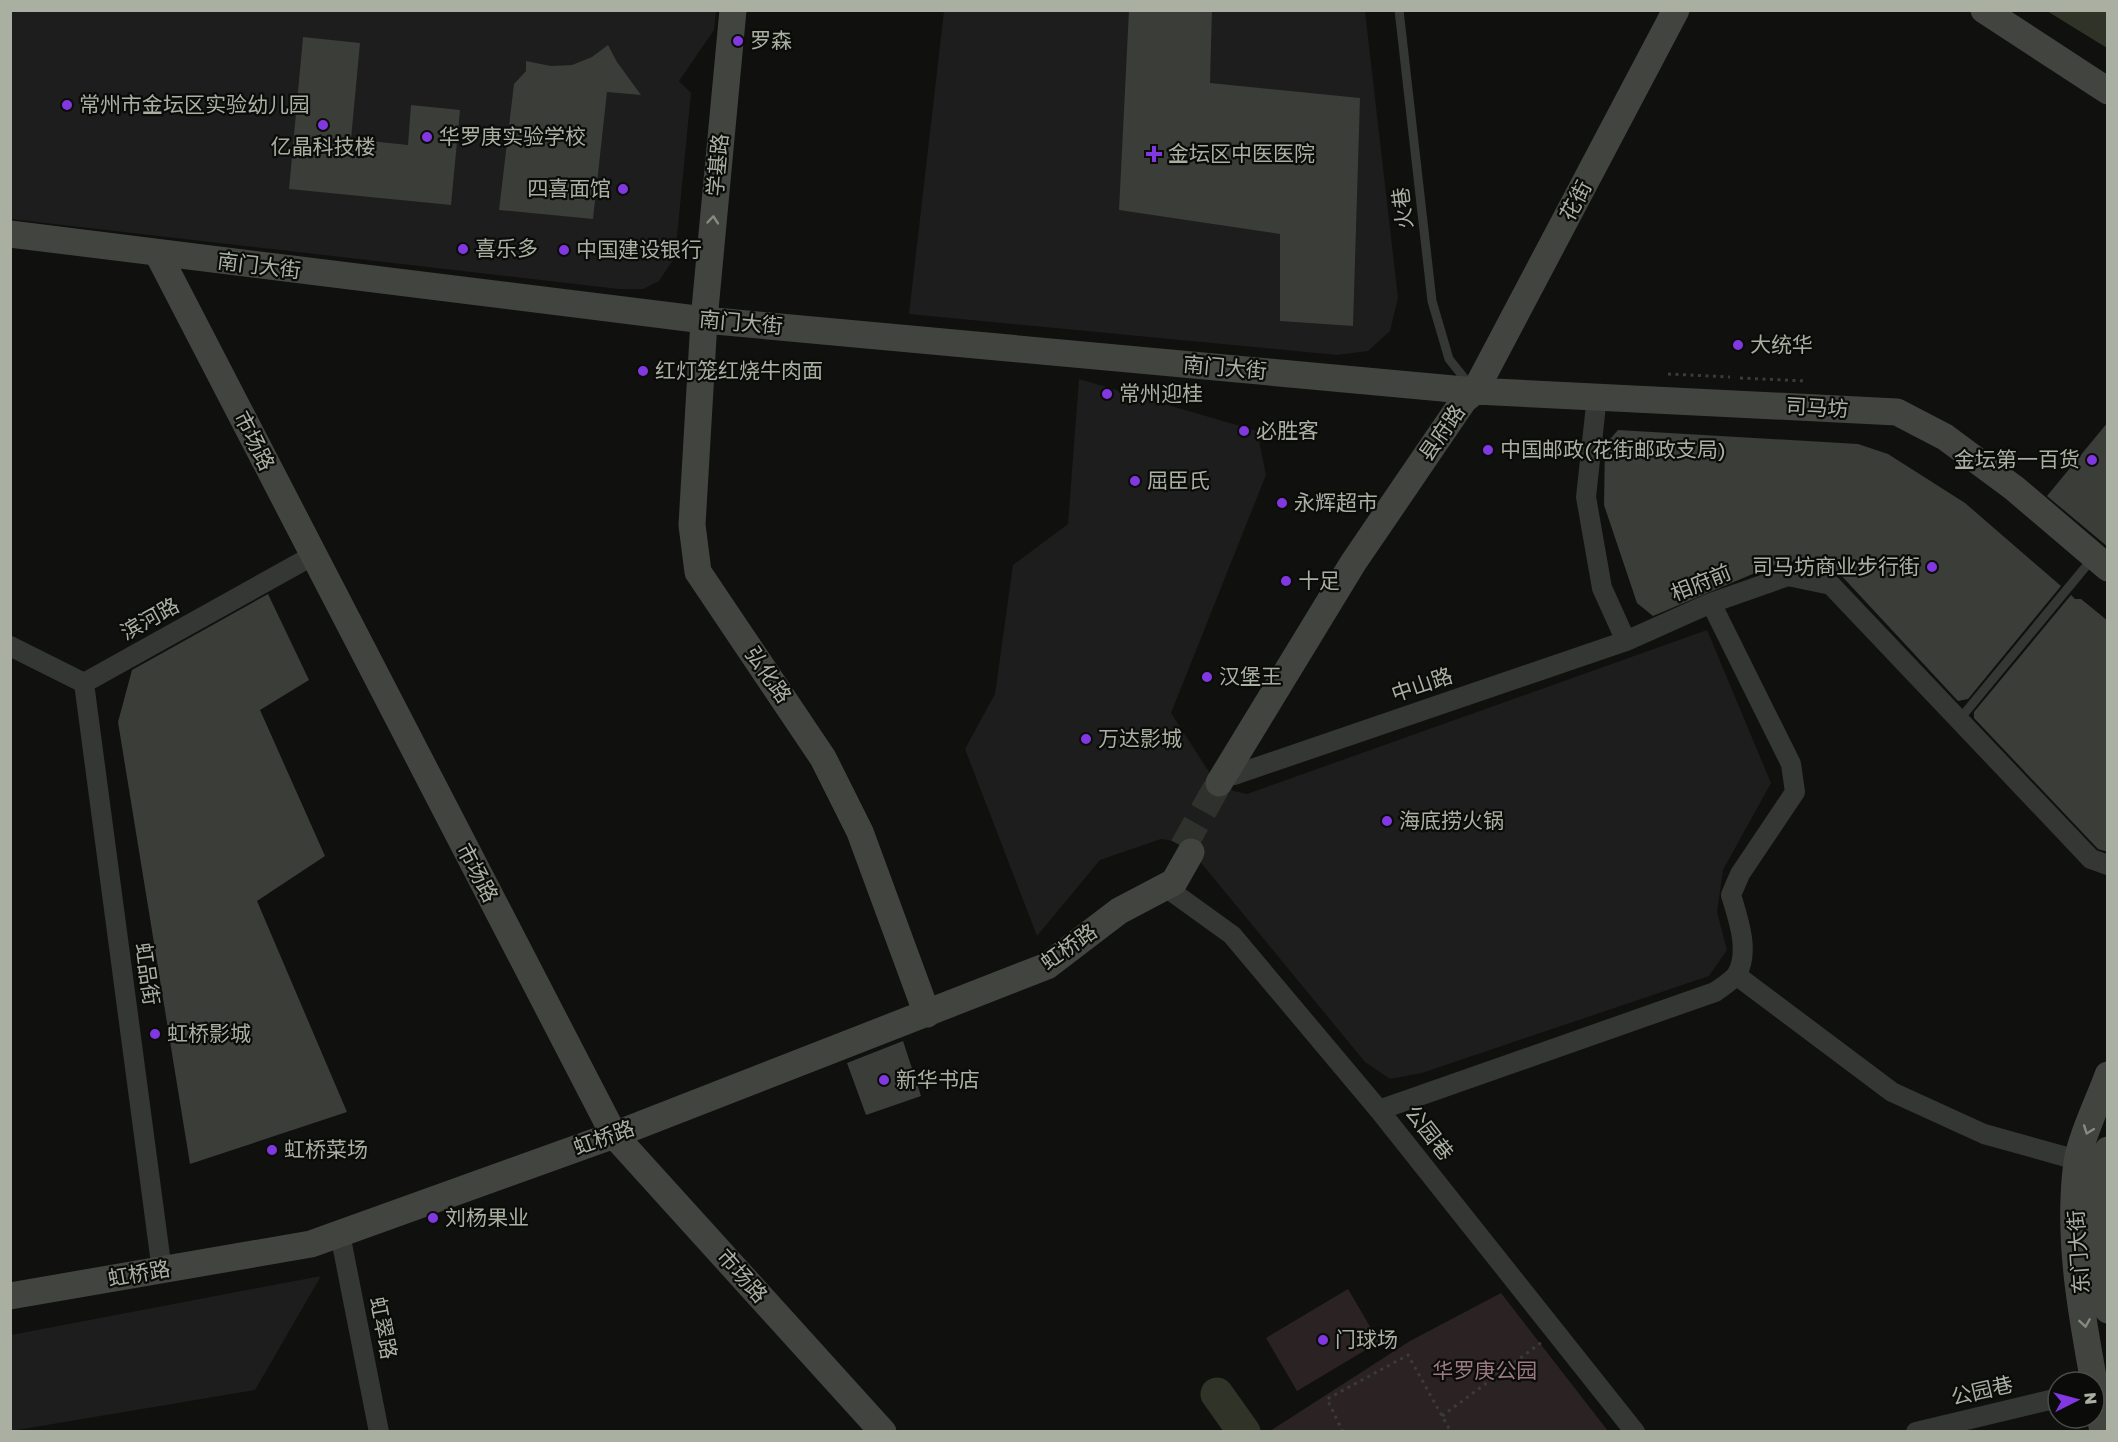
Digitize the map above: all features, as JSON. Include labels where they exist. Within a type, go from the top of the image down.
[{"type":"street","name":"学基路","points":[[704,320],[733,10]]},
{"type":"street","name":"花街","points":[[1475,391],[1676,10]]},
{"type":"street","points":[[1984,10],[2108,91]]},
{"type":"street","name":"南门大街","points":[[10,234],[704,320],[1475,391]]},
{"type":"street","name":"市场路","points":[[158,254],[312,556],[614,1135],[883,1431]]},
{"type":"street","name":"弘化路","points":[[704,320],[692,525],[698,572],[823,758],[860,832],[927,1014]]},
{"type":"street","name":"司马坊","points":[[1475,391],[1897,411],[1945,437],[2005,482],[2101,562]]},
{"type":"street","name":"县府路","points":[[1227,782],[1353,563],[1464,400],[1475,391]]},
{"type":"street","points":[[1597,396],[1586,497],[1602,588],[1626,641]]},
{"type":"street","name":"滨河路","points":[[84,683],[312,556]]},
{"type":"street","name":"相府前","points":[[1626,641],[1711,603],[1788,576],[1831,585],[2091,858],[2108,865]]},
{"type":"street","points":[[1379,1110],[1715,992],[1736,975],[1743,958],[1739,922],[1731,895],[1740,874],[1795,792],[1791,764],[1711,603]]},
{"type":"street","name":"中山路","points":[[1227,782],[1626,641]]},
{"type":"street","points":[[10,646],[84,683]]},
{"type":"street","name":"虹品街","points":[[84,683],[162,1271]]},
{"type":"street","points":[[1164,886],[1167,875],[1187,849]]},
{"type":"street","name":"虹桥路","points":[[10,1296],[311,1244],[340,1234],[614,1135],[1047,966],[1119,911],[1164,886]]},
{"type":"street","name":"公园巷","points":[[1164,886],[1232,936],[1379,1110],[1635,1431]]},
{"type":"street","points":[[1736,975],[1892,1092],[1984,1134],[2077,1160]]},
{"type":"street","name":"东门大街","points":[[2092,1370],[2078,1275],[2075,1219],[2077,1160],[2108,1075]]},
{"type":"street","name":"东门大街","points":[[2108,1150],[2102,1166],[2096,1225],[2108,1310]]},
{"type":"street","name":"虹翠路","points":[[340,1234],[379,1431]]},
{"type":"street","name":"公园巷","points":[[1916,1431],[2046,1401]]},
{"type":"lane","name":"火巷","points":[[1399,10],[1432,301],[1449,359],[1475,391]]},
{"type":"lane","points":[[1959,720],[2101,562]]},
{"type":"path","points":[[1668,374],[1730,377]]},
{"type":"path","points":[[1740,378],[1806,381]]},
{"type":"path","points":[[1442,1416],[1556,1332]]},
{"type":"path","points":[[1343,1431],[1327,1399],[1408,1354],[1451,1431]]},
{"type":"shaded area","points":[[10,11],[716,11],[714,30],[679,81],[691,93],[675,257],[659,281],[643,289],[619,289],[11,219]]},
{"type":"shaded area","name":"金坛区中医医院","points":[[944,11],[1365,11],[1398,298],[1390,331],[1368,351],[1337,355],[909,314]]},
{"type":"shaded area","points":[[2047,11],[2107,11],[2107,48]]},
{"type":"shaded area","points":[[1079,379],[1257,431],[1266,475],[1171,713],[1211,775],[1223,787],[1247,794],[1707,630],[1771,783],[1723,870],[1717,912],[1727,950],[1709,976],[1422,1073],[1390,1079],[1365,1062],[1193,853],[1174,841],[1161,839],[1100,860],[1037,936],[965,749],[995,694],[1013,565],[1068,524]]},
{"type":"shaded area","points":[[321,1276],[255,1390],[11,1431],[11,1335]]},
{"type":"green space","name":"门球场","points":[[1348,1289],[1379,1342],[1297,1391],[1266,1338]]},
{"type":"green space","name":"华罗庚公园","points":[[1501,1293],[1608,1431],[1270,1431],[1410,1341]]},
{"type":"building","points":[[1129,10],[1212,10],[1210,83],[1360,98],[1353,326],[1280,321],[1280,234],[1119,210]]},
{"type":"building","name":"亿晶科技楼","points":[[303,37],[360,43],[351,139],[408,145],[411,105],[460,110],[451,205],[289,189]]},
{"type":"building","points":[[608,45],[617,62],[641,95],[607,92],[593,219],[499,210],[514,84],[526,71],[526,61],[551,66],[572,65],[592,57]]},
{"type":"building","name":"金坛第一百货","points":[[2108,422],[2108,547],[2047,496]]},
{"type":"building","name":"司马坊商业步行街","points":[[1618,430],[1858,444],[1888,454],[1965,503],[2061,586],[1968,699],[1958,701],[1838,572],[1810,561],[1781,562],[1653,616],[1637,603],[1604,505],[1605,445]]},
{"type":"building","points":[[268,594],[309,680],[260,710],[325,856],[257,901],[347,1112],[190,1164],[118,722],[132,670]]},
{"type":"building","points":[[2071,595],[2075,599],[2081,599],[2108,621],[2108,852],[2098,849],[1974,718],[1974,712]]},
{"type":"building","name":"新华书店","points":[[903,1041],[921,1096],[866,1115],[847,1063]]},
{"type":"waterway","points":[[1217,1394],[1244,1432]]},
{"type":"tunnel","points":[[1183,847],[1219,783]]},
{"type":"place","name":"罗森","points":[[738,41]]},
{"type":"place","name":"常州市金坛区实验幼儿园","points":[[67,105]]},
{"type":"place","name":"亿晶科技楼","points":[[323,125]]},
{"type":"place","name":"华罗庚实验学校","points":[[427,137]]},
{"type":"place","name":"金坛区中医医院","points":[[1154,154]]},
{"type":"place","name":"四喜面馆","points":[[623,189]]},
{"type":"place","name":"喜乐多","points":[[463,249]]},
{"type":"place","name":"中国建设银行","points":[[564,250]]},
{"type":"place","name":"大统华","points":[[1738,345]]},
{"type":"place","name":"红灯笼红烧牛肉面","points":[[643,371]]},
{"type":"place","name":"常州迎桂","points":[[1107,394]]},
{"type":"place","name":"必胜客","points":[[1244,431]]},
{"type":"place","name":"中国邮政(花街邮政支局)","points":[[1488,450]]},
{"type":"place","name":"金坛第一百货","points":[[2092,460]]},
{"type":"place","name":"屈臣氏","points":[[1135,481]]},
{"type":"place","name":"永辉超市","points":[[1282,503]]},
{"type":"place","name":"司马坊商业步行街","points":[[1932,567]]},
{"type":"place","name":"十足","points":[[1286,581]]},
{"type":"place","name":"汉堡王","points":[[1207,677]]},
{"type":"place","name":"万达影城","points":[[1086,739]]},
{"type":"place","name":"海底捞火锅","points":[[1387,821]]},
{"type":"place","name":"虹桥影城","points":[[155,1034]]},
{"type":"place","name":"新华书店","points":[[884,1080]]},
{"type":"place","name":"虹桥菜场","points":[[272,1150]]},
{"type":"place","name":"刘杨果业","points":[[433,1218]]},
{"type":"place","name":"门球场","points":[[1323,1340]]}]
